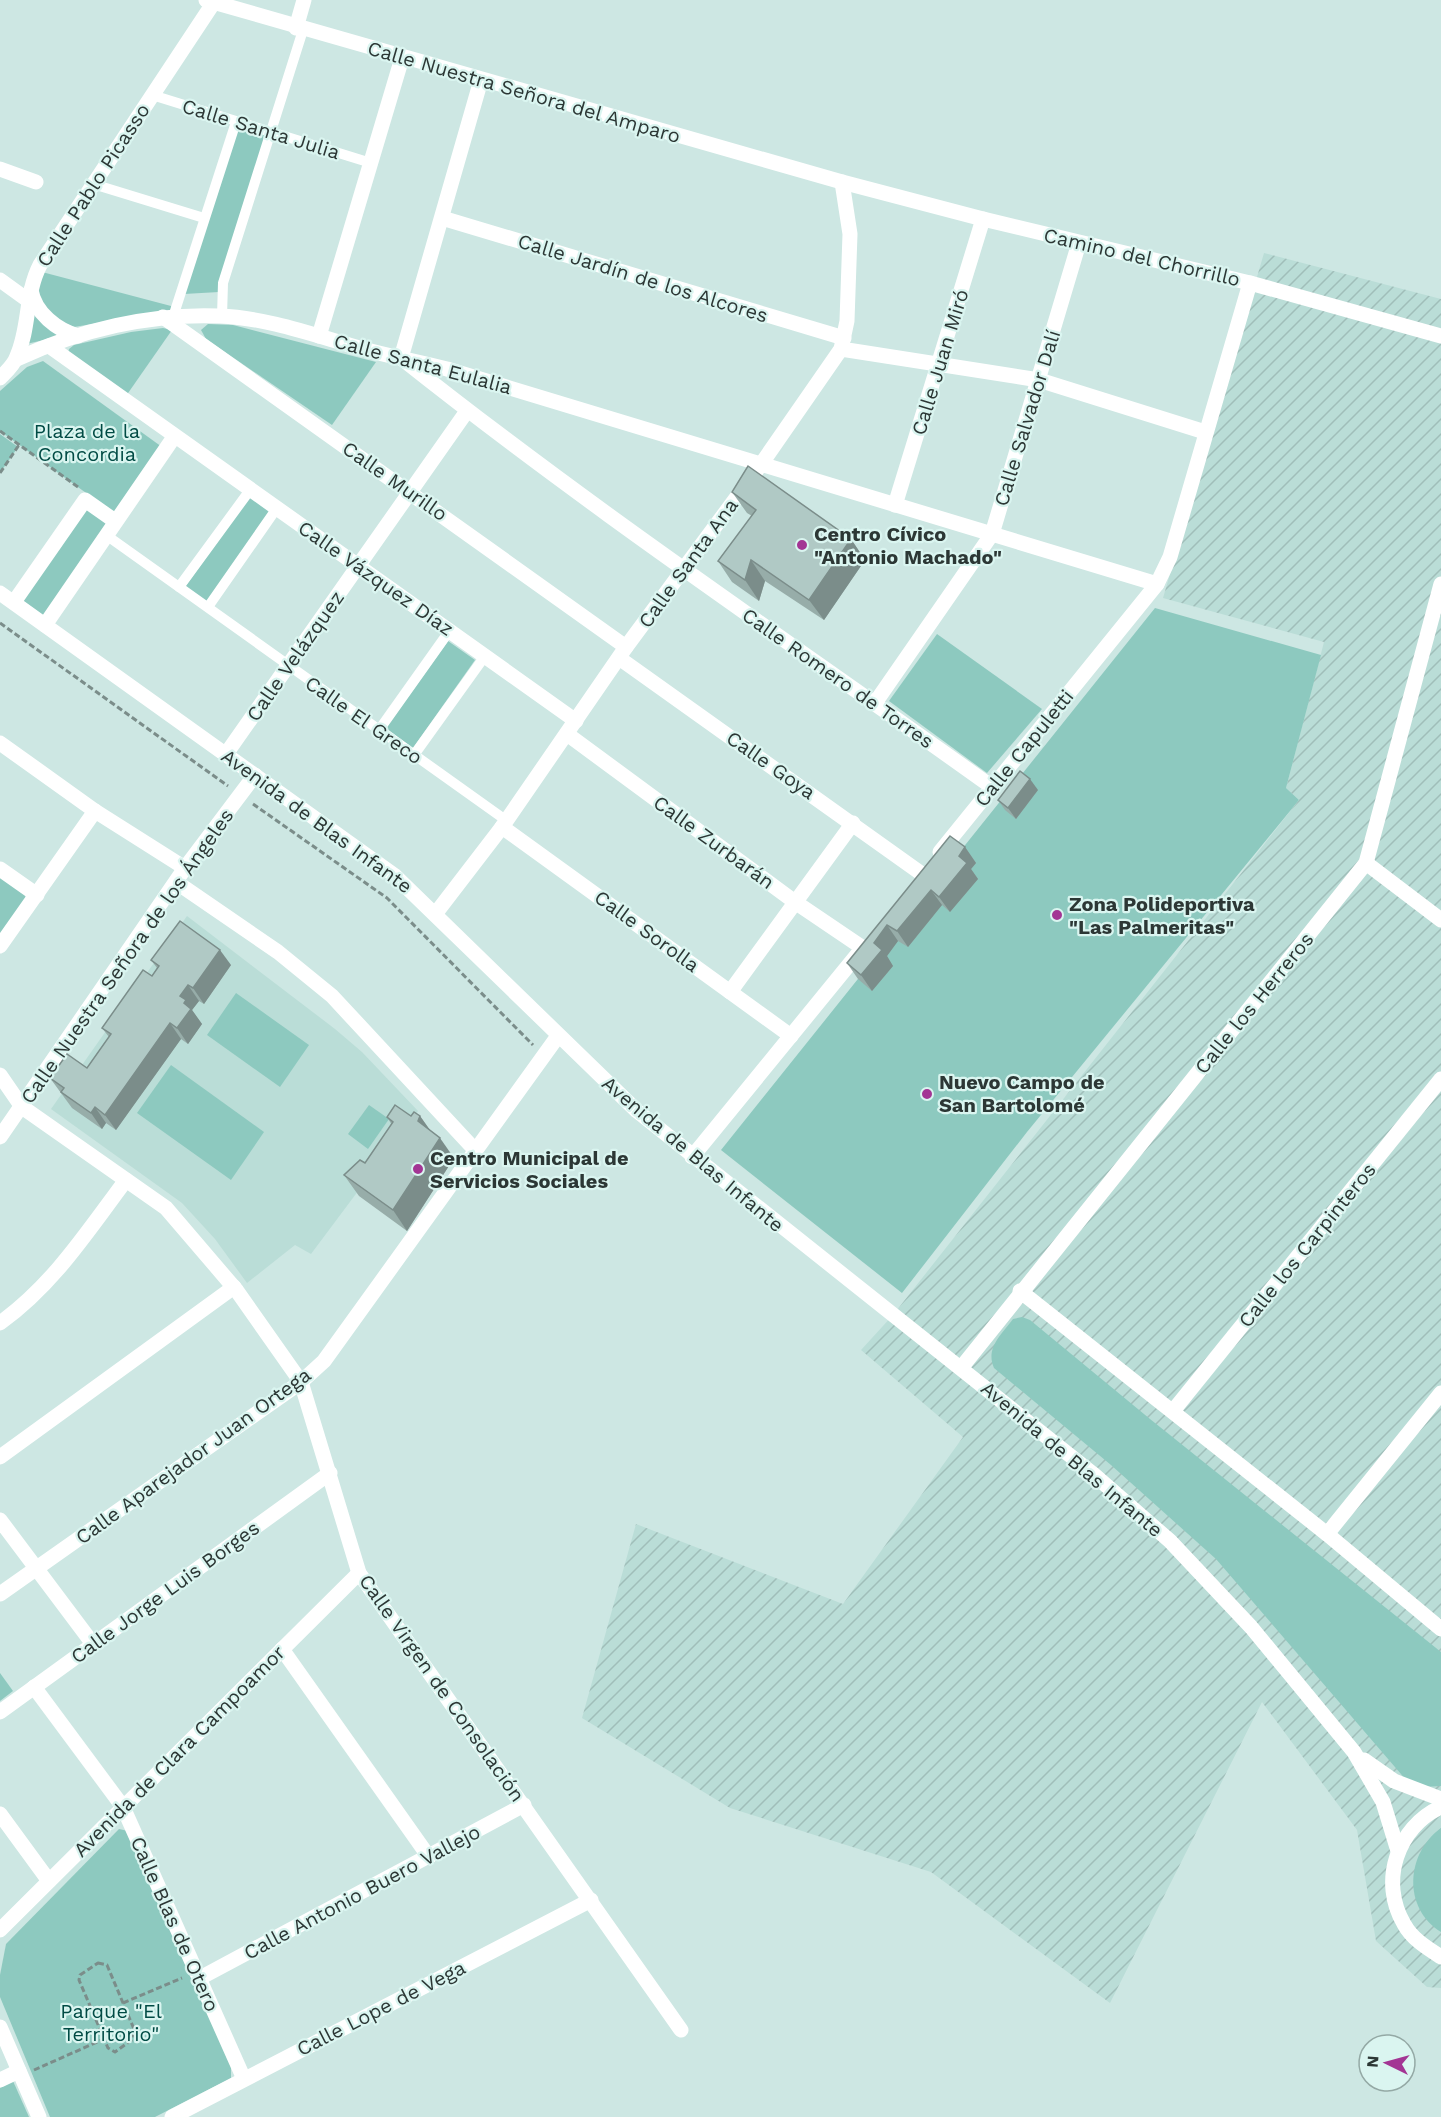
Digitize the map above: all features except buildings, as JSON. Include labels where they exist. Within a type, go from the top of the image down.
[{"type":"street","points":[[222,316],[223,284],[300,29],[304,0]]},
{"type":"street","name":"Calle Nuestra Señora del Amparo","points":[[210,1],[300,29],[842,182]]},
{"type":"street","name":"Calle Pablo Picasso","points":[[17,359],[30,294],[40,266],[152,95],[210,1]]},
{"type":"street","points":[[319,336],[402,58]]},
{"type":"street","points":[[401,358],[481,80]]},
{"type":"street","name":"Calle Santa Julia","points":[[152,95],[371,163]]},
{"type":"street","points":[[168,317],[236,122]]},
{"type":"street","points":[[0,169],[36,182]]},
{"type":"street","points":[[842,182],[850,234],[843,344]]},
{"type":"street","name":"Camino del Chorrillo","points":[[842,182],[1079,243],[1250,283],[1441,336]]},
{"type":"street","points":[[93,184],[204,218]]},
{"type":"street","name":"Calle Jardín de los Alcores","points":[[442,218],[843,344],[940,367],[1039,380],[1205,432]]},
{"type":"street","name":"Calle Juan Miró","points":[[895,505],[940,367],[983,219]]},
{"type":"street","name":"Calle Salvador Dalí","points":[[875,703],[992,534],[1079,243]]},
{"type":"street","points":[[0,280],[30,294],[47,318],[59,328],[78,336]]},
{"type":"street","name":"Calle Capuletti","points":[[918,879],[1157,584],[1170,557],[1250,283]]},
{"type":"street","name":"Calle Santa Eulalia","points":[[17,359],[78,336],[168,317],[222,316],[277,325],[447,369],[1157,584]]},
{"type":"street","name":"Calle Murillo","points":[[168,317],[410,491],[623,652]]},
{"type":"street","name":"Calle Santa Ana","points":[[436,913],[504,824],[623,652],[762,463],[843,344]]},
{"type":"street","name":"Calle Vázquez Díaz","points":[[49,346],[174,437],[450,630],[572,728]]},
{"type":"street","name":"Calle Romero de Torres","points":[[401,358],[467,411],[683,569],[992,787]]},
{"type":"street","points":[[0,378],[17,359]]},
{"type":"street","name":"Calle Velázquez","points":[[226,754],[467,411]]},
{"type":"street","points":[[45,625],[174,437]]},
{"type":"street","points":[[179,587],[250,489]]},
{"type":"street","points":[[14,602],[85,500],[115,520]]},
{"type":"street","points":[[207,607],[277,508]]},
{"type":"street","name":"Calle El Greco","points":[[106,534],[414,755],[504,824]]},
{"type":"street","name":"Calle los Herreros","points":[[961,1368],[1020,1291],[1366,863],[1441,584]]},
{"type":"street","name":"Avenida de Blas Infante","points":[[0,593],[371,856],[436,913],[623,1099],[692,1157],[1092,1473],[1170,1541],[1251,1627],[1354,1752],[1383,1802],[1398,1851]]},
{"type":"street","points":[[379,730],[450,630]]},
{"type":"street","name":"Calle Goya","points":[[623,652],[853,823],[918,879]]},
{"type":"street","points":[[414,755],[485,656]]},
{"type":"street","name":"Calle Zurbarán","points":[[572,728],[795,902],[866,944],[791,1036]]},
{"type":"street","points":[[0,743],[95,811],[185,868]]},
{"type":"street","name":"Calle Nuestra Señora de los Ángeles","points":[[0,1137],[185,868],[255,775]]},
{"type":"street","points":[[0,946],[95,811]]},
{"type":"street","points":[[730,992],[853,823]]},
{"type":"street","name":"Calle Sorolla","points":[[504,824],[791,1036]]},
{"type":"street","points":[[1366,863],[1441,920]]},
{"type":"street","points":[[0,869],[37,895]]},
{"type":"street","points":[[176,882],[278,952],[332,996],[475,1150]]},
{"type":"street","name":"Calle Aparejador Juan Ortega","points":[[0,1594],[301,1382],[330,1354],[558,1036]]},
{"type":"street","points":[[692,1157],[791,1036]]},
{"type":"street","name":"Calle Virgen de Consolación","points":[[0,1075],[22,1107],[166,1208],[234,1287],[301,1382],[359,1573],[681,2030]]},
{"type":"street","name":"Calle los Carpinteros","points":[[1173,1411],[1441,1078]]},
{"type":"street","points":[[0,1323],[23,1306],[55,1275],[126,1180]]},
{"type":"street","points":[[0,1457],[234,1287]]},
{"type":"street","points":[[1020,1291],[1327,1534],[1441,1629]]},
{"type":"street","points":[[1327,1534],[1441,1393]]},
{"type":"street","name":"Calle Jorge Luis Borges","points":[[0,1712],[330,1473]]},
{"type":"street","points":[[0,1520],[93,1644]]},
{"type":"street","name":"Avenida de Clara Campoamor","points":[[0,1930],[359,1573]]},
{"type":"street","points":[[282,1649],[429,1857]]},
{"type":"street","name":"Calle Blas de Otero","points":[[34,1687],[123,1807],[244,2079]]},
{"type":"street","name":"Avenida de Blas Infante","points":[[1354,1752],[1394,1781],[1441,1799]]},
{"type":"street","name":"Calle Antonio Buero Vallejo","points":[[198,1974],[429,1857],[524,1805]]},
{"type":"street","points":[[1441,1807],[1429,1812],[1411,1829],[1398,1851],[1392,1875],[1397,1908],[1404,1924],[1420,1944],[1441,1957]]},
{"type":"street","points":[[0,1814],[49,1881]]},
{"type":"street","name":"Calle Lope de Vega","points":[[172,2117],[591,1900]]},
{"type":"street","points":[[0,2027],[39,2117]]},
{"type":"street","points":[[0,2080],[20,2073]]},
{"type":"path","points":[[0,431],[86,493]]},
{"type":"path","points":[[0,472],[20,445]]},
{"type":"path","points":[[0,623],[387,898],[544,1056]]},
{"type":"path","points":[[98,1963],[107,1965],[123,2003],[134,2030],[133,2039],[115,2052],[108,2048],[79,1980],[80,1975],[98,1963]]},
{"type":"path","points":[[123,2003],[198,1974]]},
{"type":"path","points":[[20,2073],[104,2039]]},
{"type":"shaded area","points":[[1264,253],[1441,299],[1441,1988],[1427,1987],[1376,1941],[1357,1830],[1262,1702],[1110,2003],[931,1872],[730,1808],[582,1718],[636,1524],[843,1604],[963,1437],[861,1350],[893,1315],[1299,800],[1286,788],[1324,642],[1163,598]]},
{"type":"shaded area","points":[[187,916],[335,1029],[362,1052],[418,1111],[311,1254],[295,1245],[247,1283],[215,1239],[182,1203],[51,1109]]},
{"type":"green space","points":[[237,126],[267,135],[219,292],[184,294]]},
{"type":"green space","points":[[42,272],[171,306],[171,311],[74,327],[53,318],[36,293]]},
{"type":"green space","points":[[35,313],[58,334],[58,337],[26,344],[32,314]]},
{"type":"green space","points":[[208,324],[233,325],[376,362],[332,425],[206,339],[201,330]]},
{"type":"green space","points":[[163,328],[172,330],[126,396],[68,353],[74,345],[131,332]]},
{"type":"green space","name":"Plaza de la Concordia","points":[[43,361],[162,447],[114,513],[0,431],[0,391],[27,367]]},
{"type":"green space","points":[[0,434],[18,447],[0,473]]},
{"type":"green space","points":[[251,495],[272,510],[207,603],[185,587]]},
{"type":"green space","points":[[86,505],[110,521],[45,617],[22,600]]},
{"type":"green space","name":"Zona Polideportiva \"Las Palmeritas\"","points":[[1155,608],[1321,655],[1286,788],[1299,800],[1027,1132],[902,1293],[721,1150]]},
{"type":"green space","points":[[937,634],[1042,709],[987,773],[889,701]]},
{"type":"green space","points":[[448,641],[475,660],[413,748],[386,728]]},
{"type":"green space","points":[[0,874],[24,891],[27,902],[0,939]]},
{"type":"green space","points":[[236,993],[309,1045],[280,1087],[207,1035]]},
{"type":"green space","points":[[171,1065],[264,1132],[231,1180],[137,1113]]},
{"type":"green space","points":[[369,1105],[389,1119],[368,1149],[348,1134]]},
{"type":"green space","points":[[1022,1317],[1030,1320],[1441,1652],[1441,1786],[1421,1787],[1407,1781],[1216,1559],[1111,1465],[994,1368],[992,1354],[996,1342],[1013,1319]]},
{"type":"green space","points":[[0,1673],[13,1691],[0,1701]]},
{"type":"green space","points":[[1441,1828],[1441,1932],[1428,1922],[1420,1909],[1413,1880],[1421,1851],[1429,1839]]},
{"type":"green space","name":"Parque \"El Territorio\"","points":[[119,1829],[128,1831],[231,2066],[231,2078],[155,2117],[50,2117],[0,1997],[0,1975],[6,1944]]},
{"type":"green space","points":[[13,2081],[29,2117],[0,2117],[0,2088]]},
{"type":"place","name":"Centro Cívico \"Antonio Machado\"","points":[[802,545]]},
{"type":"place","name":"Zona Polideportiva \"Las Palmeritas\"","points":[[1057,915]]},
{"type":"place","name":"Nuevo Campo de San Bartolomé","points":[[927,1094]]},
{"type":"place","name":"Centro Municipal de Servicios Sociales","points":[[418,1169]]}]
